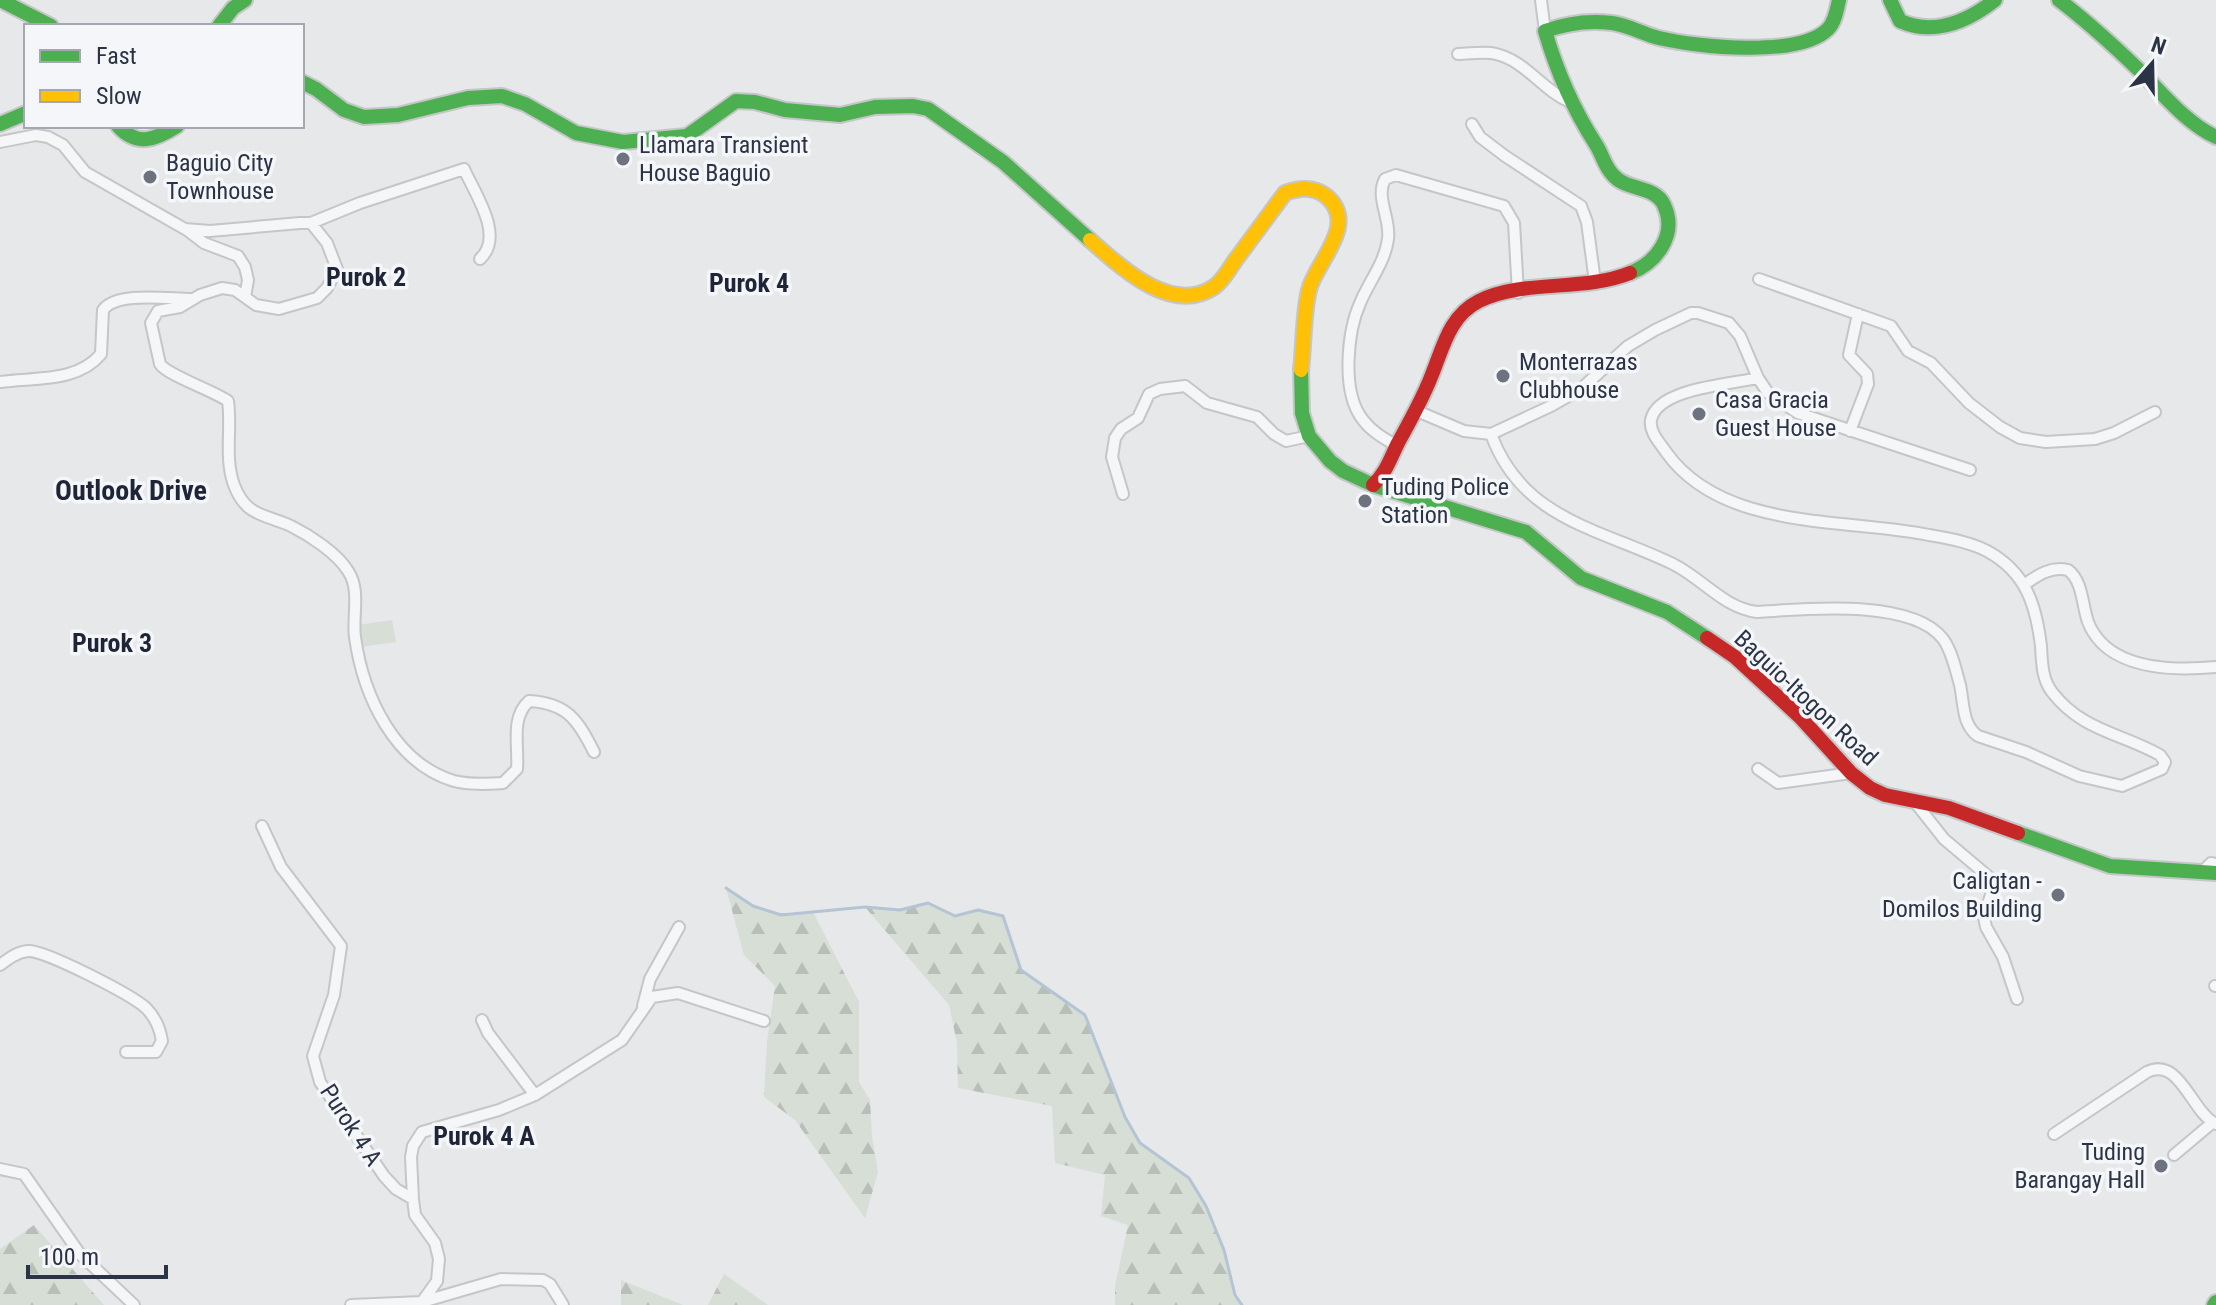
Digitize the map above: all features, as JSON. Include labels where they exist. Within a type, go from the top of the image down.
[{"type":"main road","points":[[0,0],[47,24]]},
{"type":"main road","points":[[221,24],[242,0]]},
{"type":"main road","points":[[1373,485],[1386,474],[1446,341],[1460,314],[1471,304],[1483,299],[1595,282],[1635,271],[1653,262],[1663,245],[1667,231],[1665,207],[1656,194],[1628,186],[1613,176],[1570,102],[1545,31],[1582,21],[1608,22],[1667,39],[1737,47],[1790,44],[1814,39],[1824,32],[1835,17],[1839,0]]},
{"type":"main road","points":[[1890,0],[1900,21],[1925,30],[1939,29],[1995,0]]},
{"type":"main road","points":[[2059,0],[2098,30],[2180,111],[2203,131],[2216,137]]},
{"type":"main road","name":"Baguio-Itogon Road","points":[[304,82],[312,84],[338,108],[369,117],[464,99],[509,97],[574,133],[619,142],[687,136],[736,101],[840,115],[875,107],[913,106],[928,109],[1003,162],[1126,272],[1143,284],[1188,294],[1201,294],[1217,285],[1285,193],[1300,188],[1312,189],[1326,196],[1335,208],[1338,219],[1333,246],[1309,288],[1306,301],[1300,396],[1309,436],[1343,471],[1373,485],[1526,532],[1581,578],[1667,612],[1735,657],[1800,717],[1851,773],[1885,795],[1949,808],[2110,866],[2137,871],[2212,869]]},
{"type":"main road","points":[[0,124],[24,114]]},
{"type":"main road","points":[[120,128],[132,139],[143,142],[158,139],[174,128]]},
{"type":"main road","points":[[1386,474],[1389,490]]},
{"type":"street","points":[[1541,0],[1545,31]]},
{"type":"street","points":[[1458,54],[1492,53],[1506,57],[1528,71],[1553,94],[1570,102]]},
{"type":"street","points":[[1472,124],[1480,137],[1511,161],[1581,206],[1587,222],[1595,282]]},
{"type":"street","points":[[0,142],[36,135],[63,145],[85,172],[204,243],[238,256],[248,280],[245,297]]},
{"type":"street","points":[[185,229],[210,231],[311,223],[360,203],[464,169],[491,231],[484,256],[480,259]]},
{"type":"street","points":[[1397,446],[1371,429],[1359,416],[1353,400],[1348,361],[1358,309],[1389,237],[1382,199],[1385,179],[1396,175],[1504,206],[1514,223],[1518,293]]},
{"type":"street","points":[[0,382],[73,374],[90,365],[101,354],[103,310],[113,300],[193,299],[222,288],[235,290],[256,305],[279,309],[317,298],[327,288],[337,269],[327,243],[311,223]]},
{"type":"street","points":[[1759,279],[1895,329],[1908,351],[1931,363],[1969,403],[2020,438],[2046,442],[2095,439],[2155,412]]},
{"type":"street","points":[[193,299],[188,304],[158,311],[153,316],[151,323],[160,364],[163,369],[228,401],[227,451],[233,483],[249,509],[295,528],[348,571],[355,602],[354,635],[362,669],[380,717],[400,746],[432,771],[458,782],[503,783],[517,769],[520,710],[529,701],[545,702],[564,710],[580,724],[594,752]]},
{"type":"street","points":[[1417,411],[1464,431],[1491,434],[1574,394],[1628,346],[1691,313],[1729,323],[1740,336],[1768,393],[1798,413],[1970,470]]},
{"type":"street","points":[[1850,431],[1868,384],[1867,374],[1849,355],[1858,314]]},
{"type":"street","points":[[1491,434],[1509,472],[1543,505],[1590,531],[1676,565],[1743,610],[1856,609],[1891,613],[1921,623],[1942,638],[1960,685],[1965,718],[1972,732],[1978,736],[2026,752],[2079,776],[2122,786],[2162,769],[2165,762],[2160,755],[2083,722],[2051,691],[2043,676],[2038,622],[2025,584],[2010,568],[1986,551],[1949,539],[1768,512],[1735,502],[1691,481],[1679,470],[1652,431],[1651,417],[1655,412],[1672,397],[1689,391],[1758,378]]},
{"type":"street","points":[[1123,494],[1112,457],[1112,446],[1121,429],[1138,418],[1149,394],[1160,389],[1185,386],[1207,403],[1257,417],[1286,441],[1309,436]]},
{"type":"street","points":[[2025,584],[2052,569],[2068,570],[2076,578],[2088,622],[2094,632],[2101,643],[2120,656],[2156,667],[2216,667]]},
{"type":"street","points":[[1758,769],[1778,783],[1851,773]]},
{"type":"street","points":[[1914,801],[1944,839],[1995,882],[1984,917],[2003,957],[2017,999]]},
{"type":"street","name":"Purok 4 A","points":[[262,826],[281,867],[341,946],[334,995],[313,1056],[320,1082],[384,1176],[396,1189],[413,1199]]},
{"type":"street","points":[[642,1008],[650,979],[679,927]]},
{"type":"street","points":[[0,965],[17,954],[29,951],[45,954],[131,997],[146,1008],[155,1020],[162,1041],[156,1052],[126,1052]]},
{"type":"street","points":[[422,1302],[437,1281],[439,1259],[435,1243],[415,1215],[411,1157],[413,1146],[422,1132],[499,1110],[535,1095],[622,1040],[652,997],[678,993],[764,1021]]},
{"type":"street","points":[[482,1020],[488,1033],[535,1095]]},
{"type":"street","points":[[2054,1134],[2154,1068],[2168,1070],[2214,1124],[2174,1155]]},
{"type":"street","points":[[0,1169],[24,1174],[80,1254],[134,1305]]},
{"type":"street","points":[[354,1304],[422,1302],[501,1279],[543,1280],[550,1284],[563,1305]]},
{"type":"green space","points":[[392,620],[396,642],[360,647],[357,625]]},
{"type":"green space","points":[[726,888],[767,910],[813,912],[859,1002],[859,1082],[870,1100],[878,1172],[865,1218],[795,1120],[764,1097],[767,1042],[775,986],[744,955]]},
{"type":"green space","points":[[928,903],[955,916],[978,910],[1003,916],[1021,970],[1085,1015],[1125,1117],[1140,1143],[1189,1178],[1206,1206],[1224,1250],[1235,1295],[1242,1305],[1115,1305],[1115,1286],[1128,1225],[1101,1216],[1105,1175],[1055,1163],[1052,1106],[958,1088],[957,1043],[949,1005],[865,907],[900,910]]},
{"type":"green space","points":[[34,1225],[104,1305],[0,1305],[0,1249]]},
{"type":"green space","points":[[724,1274],[768,1305],[708,1305]]},
{"type":"green space","points":[[621,1280],[683,1305],[621,1305]]},
{"type":"waterway","points":[[726,888],[753,906],[781,915],[865,907],[900,910],[928,903],[955,916],[978,910],[1003,916],[1021,970],[1085,1015],[1125,1117],[1140,1143],[1189,1178],[1206,1206],[1224,1250],[1235,1295],[1242,1305]]},
{"type":"traffic: fast","points":[[0,0],[47,24]]},
{"type":"traffic: fast","points":[[221,24],[233,8],[245,0]]},
{"type":"traffic: fast","points":[[1630,273],[1656,255],[1666,237],[1668,216],[1664,205],[1654,194],[1625,184],[1605,164],[1566,89],[1545,31],[1578,23],[1603,22],[1676,41],[1722,47],[1772,47],[1814,38],[1828,29],[1839,0]]},
{"type":"traffic: fast","points":[[1890,0],[1900,21],[1925,27],[1938,27],[1962,20],[1995,0]]},
{"type":"traffic: fast","points":[[2059,0],[2111,43],[2185,116],[2216,137]]},
{"type":"traffic: fast","points":[[304,83],[344,110],[364,117],[398,115],[468,98],[502,96],[525,104],[576,133],[623,142],[687,136],[736,101],[840,115],[875,107],[913,106],[928,109],[1003,162],[1090,240]]},
{"type":"traffic: fast","points":[[0,124],[24,114]]},
{"type":"traffic: fast","points":[[120,128],[139,139],[154,138],[173,128]]},
{"type":"traffic: fast","points":[[1301,370],[1302,413],[1309,436],[1343,471],[1373,485],[1526,532],[1581,578],[1667,612],[1707,638]]},
{"type":"traffic: fast","points":[[2018,833],[2110,866],[2216,873]]},
{"type":"traffic: slow","points":[[1090,240],[1147,284],[1181,296],[1198,294],[1221,281],[1285,193],[1306,189],[1326,196],[1335,207],[1339,219],[1332,243],[1309,290],[1301,370]]},
{"type":"traffic: jam","points":[[1373,485],[1385,471],[1420,402],[1448,334],[1469,307],[1496,294],[1593,282],[1630,273]]},
{"type":"traffic: jam","points":[[1707,638],[1735,657],[1800,717],[1851,773],[1870,788],[1885,795],[1949,808],[2018,833]]},
{"type":"place","name":"Llamara Transient House Baguio","points":[[623,159]]},
{"type":"place","name":"Baguio City Townhouse","points":[[150,177]]},
{"type":"place","name":"Monterrazas Clubhouse","points":[[1503,376]]},
{"type":"place","name":"Casa Gracia Guest House","points":[[1699,414]]},
{"type":"place","name":"Tuding Police Station","points":[[1365,501]]},
{"type":"place","name":"Caligtan - Domilos Building","points":[[2058,895]]},
{"type":"place","name":"Tuding Barangay Hall","points":[[2161,1166]]},
{"type":"district","name":"Purok 2","points":[[366,277]]},
{"type":"district","name":"Purok 4","points":[[749,283]]},
{"type":"district","name":"Outlook Drive","points":[[131,490]]},
{"type":"district","name":"Purok 3","points":[[112,643]]},
{"type":"district","name":"Purok 4 A","points":[[484,1136]]}]
